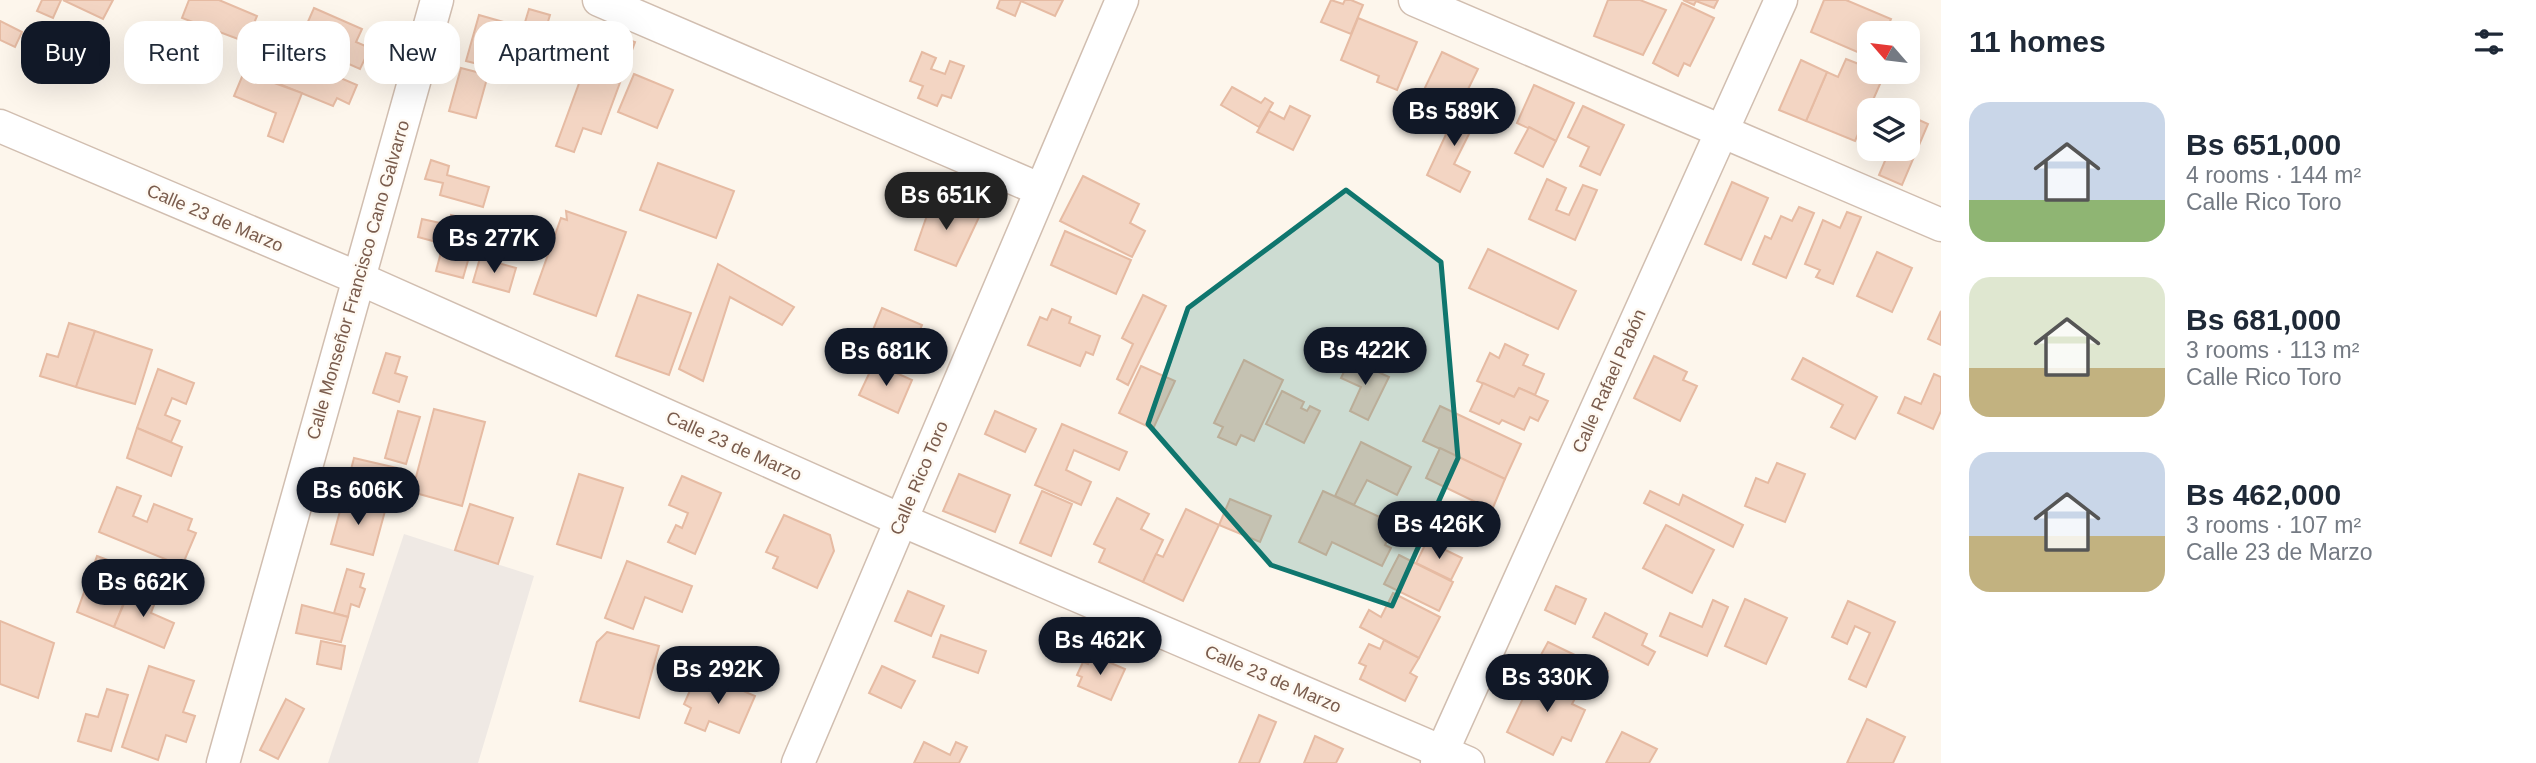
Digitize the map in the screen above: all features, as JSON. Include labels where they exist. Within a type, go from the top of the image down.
[{"type":"street","name":"Calle Monseñor Francisco Cano Galvarro","points":[[223,763],[437,0]]},
{"type":"street","points":[[599,0],[1039,189]]},
{"type":"street","name":"Calle Rico Toro","points":[[798,763],[1039,189],[1122,0]]},
{"type":"street","points":[[1415,0],[1941,225]]},
{"type":"street","name":"Calle Rafael Pabón","points":[[1449,759],[1781,0]]},
{"type":"street","name":"Calle 23 de Marzo","points":[[0,126],[358,278],[901,520],[1449,759]]},
{"type":"highlighted area","points":[[1346,190],[1441,262],[1458,458],[1392,606],[1271,565],[1148,424],[1188,308]]},
{"type":"shaded area","points":[[404,534],[534,576],[478,763],[328,763]]},
{"type":"building","points":[[42,0],[61,0],[53,18],[37,11]]},
{"type":"building","points":[[63,0],[113,0],[103,19]]},
{"type":"building","points":[[189,0],[219,0],[257,16],[255,21],[237,21],[237,39],[223,33],[223,21],[190,21],[182,18]]},
{"type":"building","points":[[1000,0],[1063,0],[1055,16],[1021,1],[1015,16],[997,8]]},
{"type":"building","points":[[1331,0],[1343,4],[1345,0],[1351,0],[1363,5],[1351,34],[1321,22]]},
{"type":"building","points":[[1608,0],[1640,0],[1666,10],[1643,55],[1594,36]]},
{"type":"building","points":[[1683,0],[1718,0],[1714,8],[1696,1],[1694,5]]},
{"type":"building","points":[[1824,0],[1846,0],[1891,19],[1857,21],[1857,52],[1811,32]]},
{"type":"building","points":[[1682,3],[1714,18],[1690,66],[1684,63],[1678,76],[1653,63]]},
{"type":"building","points":[[314,8],[344,21],[308,21]]},
{"type":"building","points":[[529,9],[550,15],[548,21],[525,21]]},
{"type":"building","points":[[479,15],[500,21],[477,21]]},
{"type":"building","points":[[1358,18],[1417,42],[1397,90],[1377,82],[1379,76],[1341,60]]},
{"type":"building","points":[[0,21],[21,32],[15,47],[0,40]]},
{"type":"building","points":[[350,24],[362,29],[356,42],[364,45],[364,61],[360,69],[350,65]]},
{"type":"building","points":[[474,33],[474,63],[466,61]]},
{"type":"building","points":[[922,52],[936,58],[931,69],[945,74],[950,61],[964,66],[951,98],[942,95],[937,106],[918,98],[923,86],[910,81]]},
{"type":"building","points":[[1442,52],[1478,69],[1446,134],[1411,117]]},
{"type":"building","points":[[1846,59],[1857,63],[1857,84],[1880,84],[1874,98],[1857,98],[1855,141],[1806,121],[1827,72],[1838,77]]},
{"type":"building","points":[[1801,60],[1827,72],[1806,121],[1779,110]]},
{"type":"building","points":[[461,68],[474,71],[474,84],[485,84],[476,118],[449,111],[457,84],[460,84]]},
{"type":"building","points":[[634,74],[673,90],[657,128],[618,112],[630,84],[633,84]]},
{"type":"building","points":[[350,82],[357,85],[349,104],[337,98],[333,106],[279,84]]},
{"type":"building","points":[[239,84],[277,84],[302,93],[283,142],[268,136],[276,113],[234,96]]},
{"type":"building","points":[[579,84],[619,84],[601,134],[583,128],[574,152],[556,146]]},
{"type":"building","points":[[1534,85],[1574,103],[1556,141],[1517,123]]},
{"type":"building","points":[[1232,87],[1261,103],[1265,98],[1273,103],[1259,127],[1221,105]]},
{"type":"building","points":[[1462,100],[1481,110],[1454,164],[1470,172],[1460,192],[1427,175]]},
{"type":"building","points":[[1290,106],[1310,116],[1293,150],[1257,132],[1269,111],[1284,119]]},
{"type":"building","points":[[1583,106],[1624,125],[1600,175],[1580,166],[1589,147],[1568,137]]},
{"type":"building","points":[[1920,120],[1928,124],[1920,143]]},
{"type":"building","points":[[1529,127],[1556,141],[1543,167],[1515,153]]},
{"type":"building","points":[[431,160],[449,166],[447,175],[489,187],[483,207],[440,195],[443,183],[425,179]]},
{"type":"building","points":[[1885,161],[1912,161],[1902,185],[1879,175]]},
{"type":"building","points":[[658,163],[734,191],[716,238],[640,210]]},
{"type":"building","points":[[1083,176],[1139,204],[1130,223],[1145,231],[1132,257],[1060,221]]},
{"type":"building","points":[[1547,179],[1566,188],[1556,210],[1569,215],[1583,185],[1597,190],[1575,240],[1529,219]]},
{"type":"building","points":[[1732,182],[1768,198],[1741,260],[1705,244]]},
{"type":"building","points":[[933,198],[980,215],[956,266],[915,250]]},
{"type":"building","points":[[1799,207],[1814,213],[1786,278],[1753,264],[1765,236],[1771,239],[1781,216],[1792,221]]},
{"type":"building","points":[[566,211],[626,232],[596,316],[534,294],[561,218],[567,220]]},
{"type":"building","points":[[1847,212],[1861,217],[1833,284],[1816,277],[1820,270],[1805,264],[1823,220],[1840,228]]},
{"type":"building","points":[[451,215],[471,220],[464,247],[458,245],[456,254],[469,257],[463,278],[436,271]]},
{"type":"building","points":[[422,219],[445,224],[440,243],[418,237]]},
{"type":"building","points":[[1065,231],[1131,260],[1116,294],[1051,265]]},
{"type":"building","points":[[1488,249],[1576,291],[1558,329],[1469,288]]},
{"type":"building","points":[[1877,252],[1912,268],[1892,312],[1857,296]]},
{"type":"building","points":[[480,258],[516,268],[509,292],[473,282]]},
{"type":"building","points":[[718,264],[794,307],[782,325],[730,297],[703,381],[679,369]]},
{"type":"building","points":[[638,295],[691,313],[669,375],[616,356]]},
{"type":"building","points":[[1143,295],[1166,306],[1128,385],[1117,379],[1133,344],[1122,338]]},
{"type":"building","points":[[882,308],[922,325],[908,359],[868,342]]},
{"type":"building","points":[[1052,309],[1071,317],[1069,323],[1100,336],[1093,355],[1086,352],[1080,366],[1028,345],[1040,317],[1047,320]]},
{"type":"building","points":[[1941,311],[1941,345],[1928,339]]},
{"type":"building","points":[[69,323],[95,331],[76,387],[40,376],[47,354],[58,357]]},
{"type":"building","points":[[95,331],[152,350],[135,404],[76,387]]},
{"type":"building","points":[[1505,344],[1528,355],[1523,365],[1544,374],[1535,395],[1519,388],[1514,397],[1477,381],[1490,353],[1499,358]]},
{"type":"building","points":[[386,353],[400,357],[395,373],[407,377],[399,402],[373,393]]},
{"type":"building","points":[[1654,356],[1687,372],[1683,380],[1697,386],[1680,421],[1634,398]]},
{"type":"building","points":[[1803,358],[1877,397],[1855,439],[1831,427],[1843,405],[1792,379]]},
{"type":"building","points":[[1350,359],[1389,377],[1368,420],[1350,411],[1361,387],[1341,378]]},
{"type":"building","points":[[1244,360],[1283,380],[1254,441],[1241,435],[1236,445],[1218,437],[1223,427],[1214,423]]},
{"type":"building","points":[[874,363],[912,380],[898,413],[859,395]]},
{"type":"building","points":[[1141,366],[1175,381],[1153,429],[1119,413]]},
{"type":"building","points":[[158,369],[194,383],[186,404],[172,398],[165,415],[180,421],[171,442],[137,428]]},
{"type":"building","points":[[1934,374],[1941,377],[1941,411],[1933,429],[1898,413],[1905,397],[1921,404]]},
{"type":"building","points":[[1483,383],[1514,397],[1519,388],[1548,401],[1538,421],[1530,417],[1524,430],[1502,420],[1499,424],[1470,411]]},
{"type":"building","points":[[1282,391],[1304,402],[1301,408],[1307,411],[1310,406],[1320,411],[1304,443],[1266,424]]},
{"type":"building","points":[[1440,406],[1521,444],[1505,479],[1423,441]]},
{"type":"building","points":[[434,409],[485,422],[462,506],[412,492]]},
{"type":"building","points":[[398,411],[420,417],[406,464],[385,458]]},
{"type":"building","points":[[995,411],[1036,429],[1025,452],[985,434]]},
{"type":"building","points":[[1062,424],[1127,452],[1119,470],[1074,450],[1066,470],[1091,482],[1081,505],[1035,485]]},
{"type":"building","points":[[137,428],[182,447],[171,476],[127,458]]},
{"type":"building","points":[[1361,442],[1411,467],[1397,495],[1367,480],[1354,505],[1335,496]]},
{"type":"building","points":[[1440,448],[1505,479],[1492,510],[1426,478]]},
{"type":"building","points":[[354,458],[397,468],[385,511],[343,500]]},
{"type":"building","points":[[1777,463],[1805,474],[1785,522],[1745,506],[1756,478],[1768,483]]},
{"type":"building","points":[[579,474],[623,488],[601,558],[557,544]]},
{"type":"building","points":[[959,474],[1010,495],[995,532],[943,511]]},
{"type":"building","points":[[682,476],[721,493],[695,554],[668,542],[676,525],[682,528],[688,513],[669,505]]},
{"type":"building","points":[[117,487],[141,496],[133,516],[147,522],[154,504],[192,519],[188,530],[196,533],[182,566],[99,532]]},
{"type":"building","points":[[1042,491],[1072,504],[1051,556],[1020,543]]},
{"type":"building","points":[[1323,491],[1395,524],[1385,545],[1391,548],[1382,566],[1332,542],[1326,555],[1299,542]]},
{"type":"building","points":[[1650,491],[1679,505],[1683,495],[1743,525],[1733,547],[1644,503]]},
{"type":"building","points":[[1117,498],[1149,514],[1141,529],[1163,540],[1143,582],[1099,562],[1105,549],[1094,544]]},
{"type":"building","points":[[1230,499],[1271,516],[1260,542],[1219,525]]},
{"type":"building","points":[[343,500],[385,511],[373,555],[331,544]]},
{"type":"building","points":[[470,504],[513,518],[498,564],[455,550]]},
{"type":"building","points":[[1186,509],[1219,525],[1183,601],[1143,582],[1156,554],[1163,557]]},
{"type":"building","points":[[784,515],[830,535],[834,551],[817,588],[773,568],[778,557],[766,552]]},
{"type":"building","points":[[1666,525],[1714,550],[1692,593],[1643,568]]},
{"type":"building","points":[[1427,541],[1462,558],[1451,580],[1416,563]]},
{"type":"building","points":[[1399,555],[1453,582],[1439,611],[1384,584]]},
{"type":"building","points":[[97,556],[124,566],[113,596],[125,600],[114,627],[77,612]]},
{"type":"building","points":[[627,561],[692,586],[682,612],[645,597],[633,629],[605,618]]},
{"type":"building","points":[[347,569],[364,574],[360,587],[365,589],[359,607],[351,604],[348,617],[334,613]]},
{"type":"building","points":[[1556,586],[1586,599],[1575,624],[1545,610]]},
{"type":"building","points":[[131,587],[157,597],[151,613],[174,623],[164,648],[114,627]]},
{"type":"building","points":[[908,591],[944,606],[931,636],[895,621]]},
{"type":"building","points":[[1393,593],[1440,617],[1419,658],[1360,627],[1369,610],[1381,617]]},
{"type":"building","points":[[1745,599],[1787,618],[1766,664],[1725,646]]},
{"type":"building","points":[[1713,600],[1728,607],[1707,656],[1660,636],[1670,613],[1702,627]]},
{"type":"building","points":[[1848,601],[1895,622],[1866,687],[1849,679],[1870,633],[1855,626],[1847,644],[1832,637]]},
{"type":"building","points":[[302,605],[348,617],[341,642],[296,633]]},
{"type":"building","points":[[1605,613],[1647,634],[1642,645],[1655,652],[1648,665],[1593,637]]},
{"type":"building","points":[[0,621],[54,643],[38,698],[0,684]]},
{"type":"building","points":[[607,632],[659,646],[639,718],[580,701],[597,642]]},
{"type":"building","points":[[941,635],[986,651],[978,673],[933,657]]},
{"type":"building","points":[[1384,640],[1419,658],[1410,673],[1417,677],[1405,701],[1360,679],[1366,666],[1359,663],[1369,644],[1380,649]]},
{"type":"building","points":[[321,641],[345,646],[341,669],[317,664]]},
{"type":"building","points":[[1548,642],[1608,671],[1597,694],[1536,664]]},
{"type":"building","points":[[1092,655],[1125,669],[1111,700],[1078,686],[1082,677],[1077,675],[1083,662],[1088,664]]},
{"type":"building","points":[[149,666],[194,681],[183,712],[195,716],[186,742],[166,735],[158,760],[122,747]]},
{"type":"building","points":[[882,666],[915,681],[901,708],[869,693]]},
{"type":"building","points":[[1536,671],[1579,691],[1572,704],[1585,710],[1571,741],[1562,737],[1553,755],[1507,732]]},
{"type":"building","points":[[695,679],[723,690],[723,682],[755,696],[739,733],[709,721],[705,731],[685,723],[691,708],[684,704]]},
{"type":"building","points":[[107,689],[128,695],[111,751],[78,741],[86,714],[98,717]]},
{"type":"building","points":[[286,699],[304,709],[278,759],[260,750]]},
{"type":"building","points":[[1259,715],[1276,722],[1259,763],[1239,763]]},
{"type":"building","points":[[1867,719],[1905,737],[1893,763],[1847,763]]},
{"type":"building","points":[[1622,732],[1657,749],[1649,763],[1606,763]]},
{"type":"building","points":[[1315,736],[1343,749],[1336,763],[1304,763]]},
{"type":"building","points":[[924,742],[950,755],[956,742],[967,747],[959,763],[914,763]]}]
